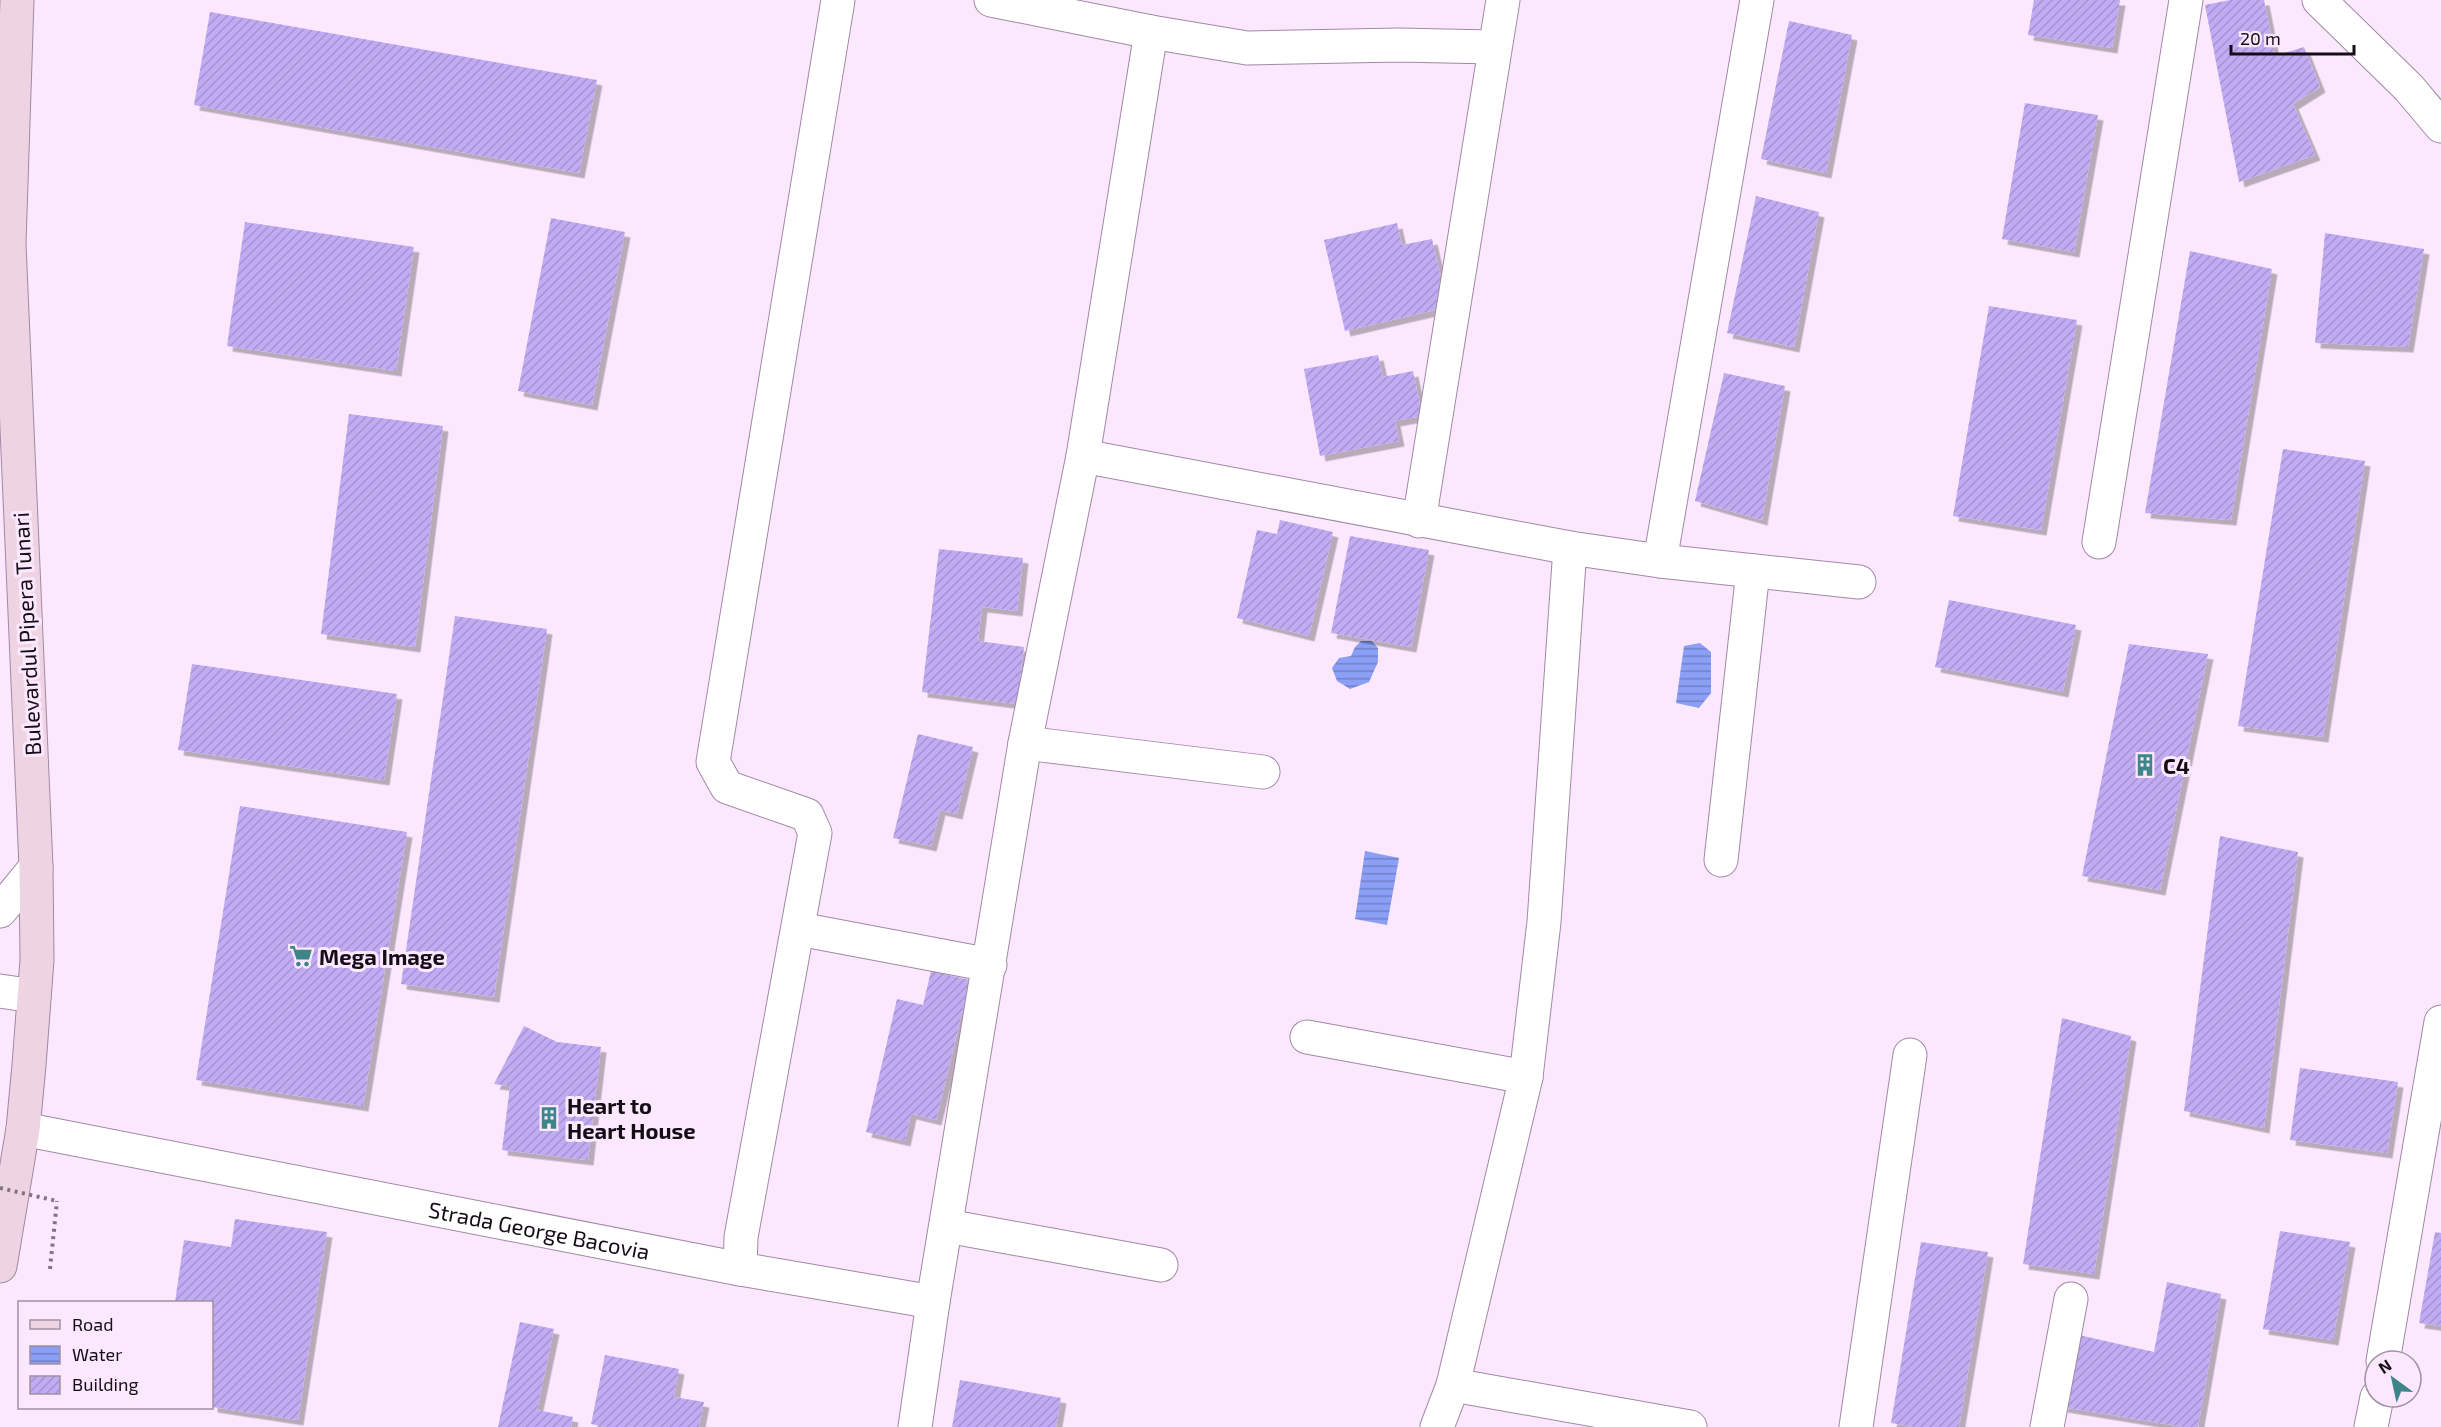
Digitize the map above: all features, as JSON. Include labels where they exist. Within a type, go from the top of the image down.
[{"type":"main road","name":"Bulevardul Pipera Tunari","points":[[0,1266],[23,1129],[37,960],[36,867],[9,244],[17,0]]},
{"type":"street","points":[[740,1269],[741,1237],[815,833],[807,815],[727,787],[713,762],[838,0]]},
{"type":"street","points":[[992,0],[1151,32],[1247,48],[1399,45],[1493,48]]},
{"type":"street","points":[[1419,520],[1493,48],[1503,0]]},
{"type":"street","points":[[1660,561],[1756,0]]},
{"type":"street","points":[[2099,542],[2187,0]]},
{"type":"street","points":[[2319,0],[2409,88],[2441,126]]},
{"type":"street","points":[[915,1427],[933,1302],[1025,743],[1083,456],[1151,32]]},
{"type":"street","points":[[1083,456],[1570,548],[1660,561],[1859,582]]},
{"type":"street","points":[[1437,1427],[1454,1385],[1526,1077],[1544,922],[1570,548]]},
{"type":"street","points":[[1721,860],[1753,571]]},
{"type":"street","points":[[1025,743],[1263,772]]},
{"type":"street","points":[[0,911],[36,867]]},
{"type":"street","points":[[799,929],[990,965]]},
{"type":"street","points":[[0,991],[34,996]]},
{"type":"street","points":[[2385,1349],[2441,1022]]},
{"type":"street","points":[[1307,1037],[1526,1077]]},
{"type":"street","points":[[1856,1427],[1910,1055]]},
{"type":"street","name":"Strada George Bacovia","points":[[23,1129],[740,1269],[933,1302]]},
{"type":"street","points":[[947,1226],[1161,1265]]},
{"type":"street","points":[[2047,1427],[2072,1299]]},
{"type":"street","points":[[1454,1385],[1690,1427]]},
{"type":"street","points":[[2371,1427],[2375,1409]]},
{"type":"path","points":[[0,1188],[57,1201],[50,1269]]},
{"type":"water","points":[[1361,641],[1372,641],[1378,648],[1378,662],[1369,682],[1350,689],[1337,681],[1332,668],[1339,658],[1351,656]]},
{"type":"water","points":[[1700,643],[1711,652],[1711,693],[1699,708],[1676,703],[1684,646]]},
{"type":"water","points":[[1365,851],[1399,858],[1387,925],[1355,919]]},
{"type":"building","points":[[2034,0],[2120,0],[2112,48],[2028,35]]},
{"type":"building","points":[[2230,0],[2264,0],[2275,56],[2304,47],[2320,87],[2293,104],[2315,155],[2239,182],[2205,5]]},
{"type":"building","points":[[210,12],[597,80],[579,173],[194,105]]},
{"type":"building","points":[[1789,21],[1852,35],[1826,173],[1761,159]]},
{"type":"building","points":[[2025,103],[2098,115],[2074,252],[2002,239]]},
{"type":"building","points":[[1756,196],[1819,212],[1794,347],[1727,333]]},
{"type":"building","points":[[551,218],[625,232],[592,405],[518,391]]},
{"type":"building","points":[[245,222],[414,247],[396,371],[227,346]]},
{"type":"building","points":[[1397,223],[1402,245],[1432,239],[1448,307],[1345,331],[1324,240]]},
{"type":"building","points":[[2325,233],[2424,249],[2408,347],[2315,343]]},
{"type":"building","points":[[2190,251],[2272,269],[2231,520],[2145,513]]},
{"type":"building","points":[[1989,306],[2077,320],[2041,530],[1953,516]]},
{"type":"building","points":[[1378,355],[1383,377],[1413,371],[1422,416],[1395,421],[1399,441],[1320,456],[1304,369]]},
{"type":"building","points":[[1724,373],[1785,386],[1762,520],[1695,501]]},
{"type":"building","points":[[349,414],[443,426],[415,647],[321,634]]},
{"type":"building","points":[[2283,449],[2365,461],[2323,737],[2238,726]]},
{"type":"building","points":[[1280,520],[1333,532],[1309,636],[1237,618],[1257,530],[1277,534]]},
{"type":"building","points":[[1350,536],[1429,550],[1411,647],[1331,633]]},
{"type":"building","points":[[939,549],[1023,558],[1017,611],[982,607],[978,641],[1024,647],[1017,704],[922,692]]},
{"type":"building","points":[[1949,600],[2076,625],[2063,692],[1935,667]]},
{"type":"building","points":[[455,616],[547,629],[494,997],[401,984]]},
{"type":"building","name":"C4","points":[[2129,644],[2208,654],[2160,890],[2082,876]]},
{"type":"building","points":[[192,664],[397,694],[384,780],[178,750]]},
{"type":"building","points":[[918,734],[973,747],[957,814],[940,810],[931,846],[893,838]]},
{"type":"building","name":"Mega Image","points":[[240,806],[407,832],[363,1106],[196,1080]]},
{"type":"building","points":[[2220,836],[2298,852],[2264,1128],[2184,1111]]},
{"type":"building","points":[[931,971],[970,980],[936,1120],[911,1114],[905,1141],[866,1132],[897,999],[923,1005]]},
{"type":"building","points":[[2062,1018],[2131,1036],[2094,1274],[2023,1264]]},
{"type":"building","name":"Heart to Heart House","points":[[524,1026],[557,1042],[601,1047],[588,1160],[502,1150],[510,1086],[494,1084]]},
{"type":"building","points":[[2300,1068],[2398,1082],[2387,1153],[2290,1140]]},
{"type":"building","points":[[235,1219],[327,1232],[298,1420],[213,1407],[213,1301],[175,1301],[184,1240],[231,1247]]},
{"type":"building","points":[[2280,1231],[2350,1242],[2333,1340],[2263,1329]]},
{"type":"building","points":[[2435,1232],[2441,1233],[2441,1326],[2419,1323]]},
{"type":"building","points":[[1921,1242],[1988,1252],[1959,1427],[1914,1427],[1891,1423]]},
{"type":"building","points":[[2167,1282],[2221,1294],[2198,1427],[2185,1427],[2062,1407],[2079,1335],[2154,1352]]},
{"type":"building","points":[[520,1322],[554,1329],[537,1410],[573,1417],[571,1427],[498,1427]]},
{"type":"building","points":[[605,1355],[679,1369],[674,1397],[704,1402],[699,1427],[606,1427],[591,1424]]},
{"type":"building","points":[[960,1380],[1061,1398],[1056,1427],[952,1427]]},
{"type":"place","name":"C4","points":[[2145,765]]},
{"type":"place","name":"Mega Image","points":[[301,956]]},
{"type":"place","name":"Heart to Heart House","points":[[549,1118]]}]
